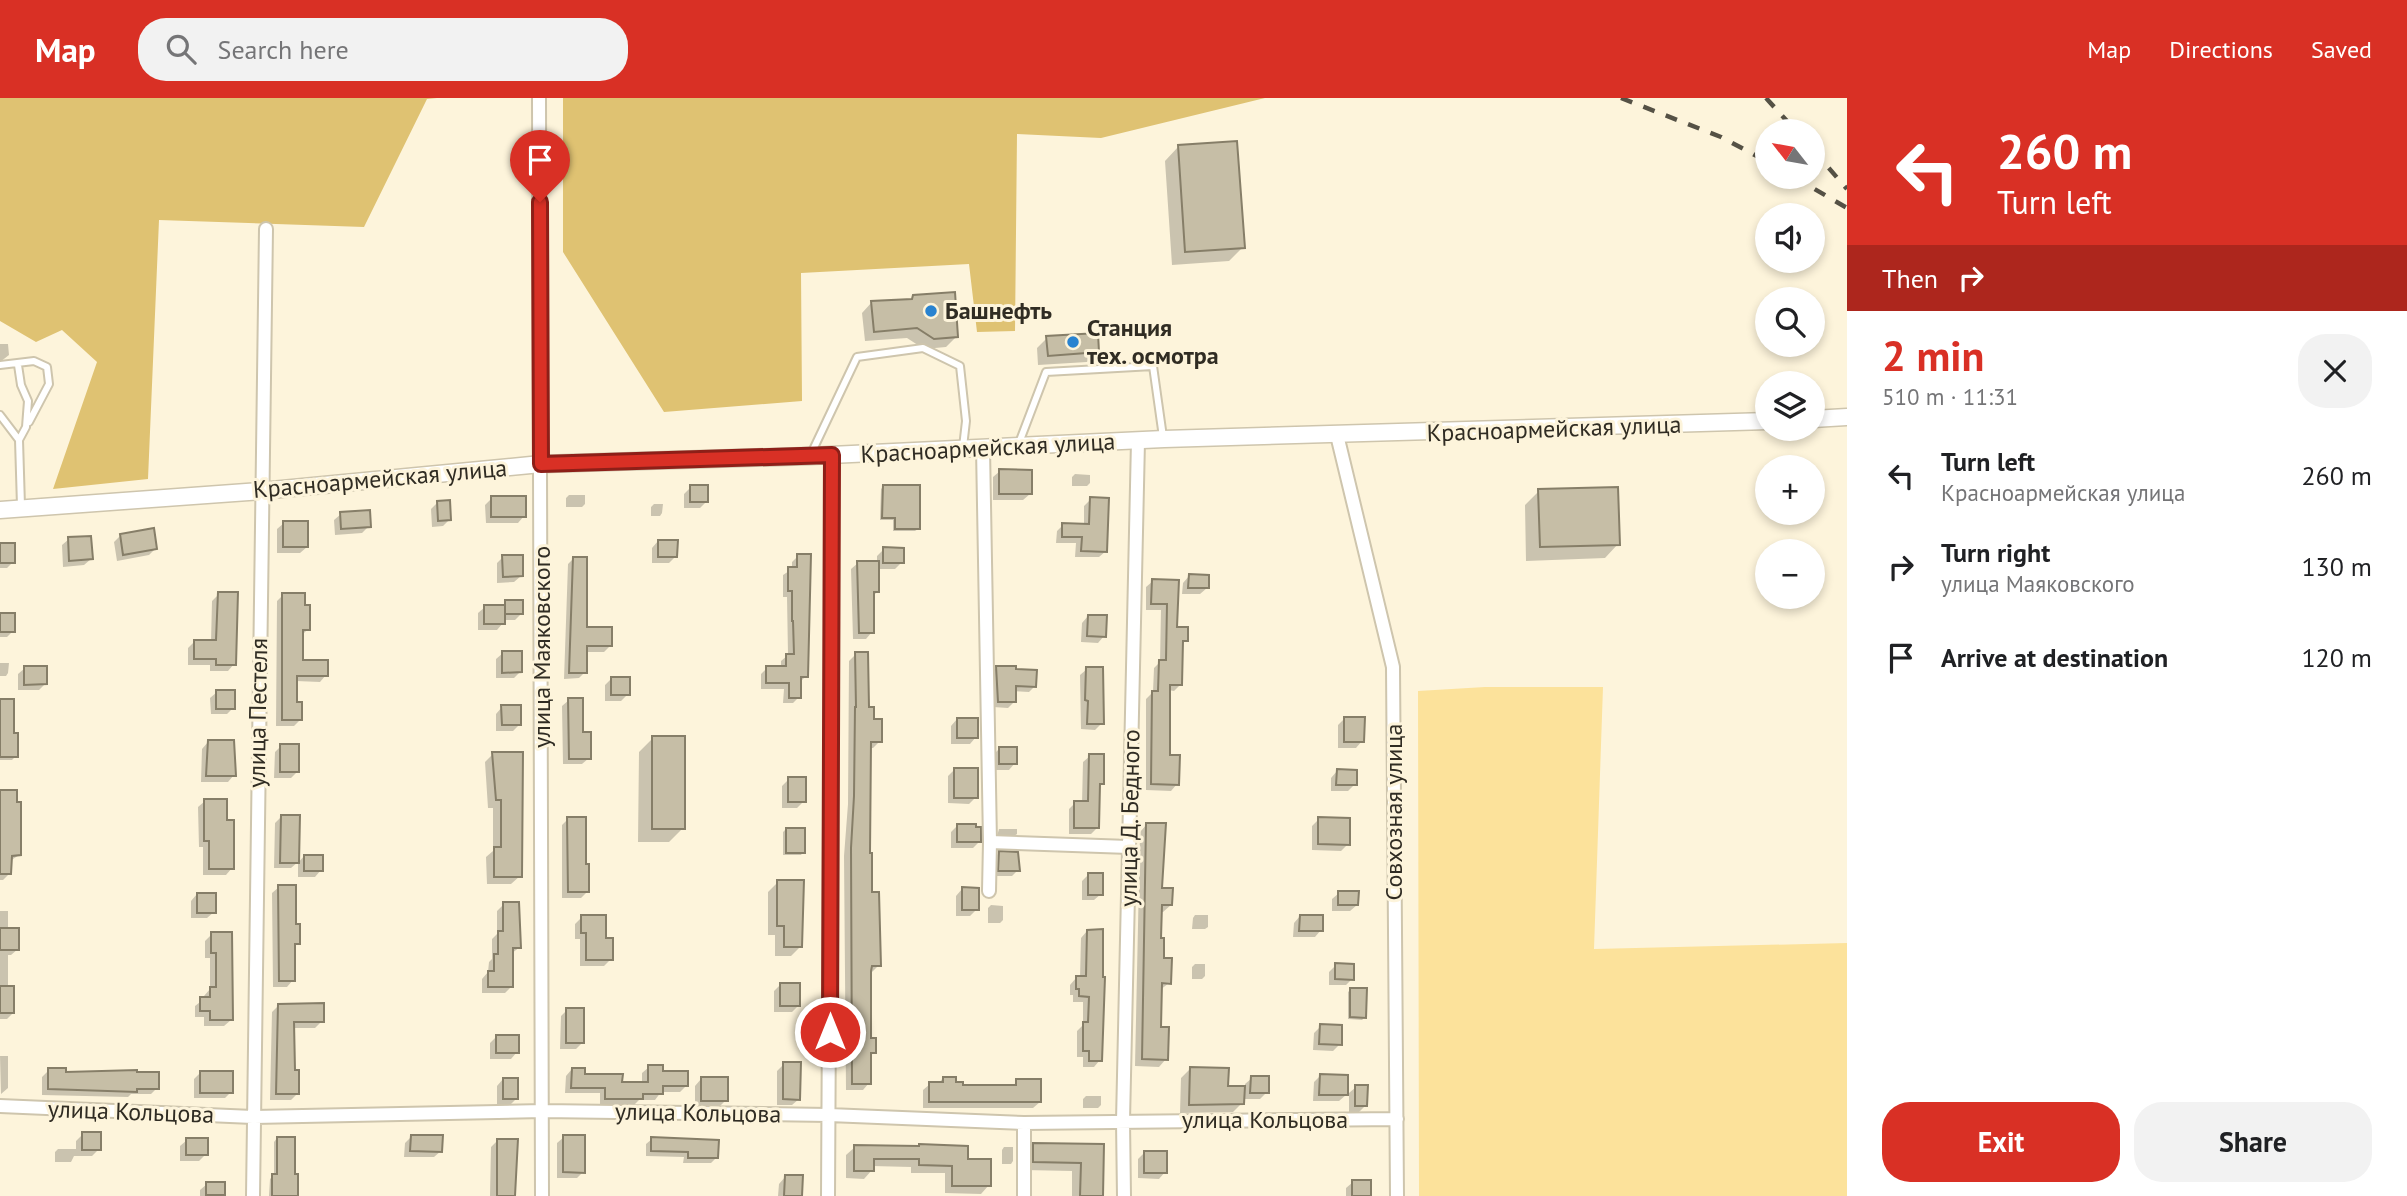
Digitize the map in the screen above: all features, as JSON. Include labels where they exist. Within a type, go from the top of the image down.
[{"type":"main road","points":[[1825,418],[1847,417]]},
{"type":"main road","name":"Красноармейская улица","points":[[0,510],[261,491],[541,464],[810,456],[1164,439],[1755,421]]},
{"type":"street","name":"улица Маяковского","points":[[539,98],[542,1196]]},
{"type":"street","name":"улица Пестеля","points":[[253,1196],[266,229]]},
{"type":"street","name":"Совхозная улица","points":[[1337,435],[1393,667],[1397,1196]]},
{"type":"street","name":"улица Д. Бедного","points":[[1124,1196],[1123,1121],[1139,440]]},
{"type":"street","points":[[983,448],[989,891]]},
{"type":"street","points":[[828,1196],[832,455]]},
{"type":"street","points":[[990,842],[1129,847]]},
{"type":"street","name":"улица Кольцова","points":[[0,1106],[253,1117],[543,1111],[829,1115],[1024,1123],[1397,1119]]},
{"type":"street","points":[[1024,1123],[1024,1196]]},
{"type":"lane","points":[[810,456],[857,357],[923,348],[960,366],[966,421],[963,449]]},
{"type":"lane","points":[[0,365],[18,365],[34,361],[47,367],[49,384],[19,440],[22,508]]},
{"type":"lane","points":[[18,365],[21,385],[28,401],[26,427]]},
{"type":"lane","points":[[1018,446],[1046,372],[1153,366],[1164,439]]},
{"type":"lane","points":[[0,415],[19,440]]},
{"type":"shaded area","points":[[0,98],[437,98],[427,99],[364,227],[159,220],[148,479],[53,489],[97,362],[62,330],[36,342],[0,321]]},
{"type":"shaded area","points":[[563,98],[1265,98],[1101,138],[1017,134],[1015,331],[977,332],[969,264],[801,273],[802,401],[664,412],[563,252]]},
{"type":"shaded area","points":[[1485,687],[1603,687],[1594,949],[1847,943],[1847,1196],[1419,1196],[1418,691]]},
{"type":"building","points":[[1237,141],[1245,248],[1185,252],[1178,145]]},
{"type":"building","points":[[955,292],[958,337],[934,339],[917,328],[874,332],[871,301],[912,299],[913,295]]},
{"type":"building","points":[[1098,333],[1099,352],[1048,356],[1046,336]]},
{"type":"building","points":[[999,469],[1032,470],[1032,494],[999,494]]},
{"type":"building","points":[[690,485],[708,485],[708,502],[690,502]]},
{"type":"building","points":[[883,485],[920,485],[920,529],[895,529],[895,518],[882,518]]},
{"type":"building","points":[[1618,487],[1620,545],[1540,547],[1538,489]]},
{"type":"building","points":[[491,496],[526,496],[526,517],[491,517]]},
{"type":"building","points":[[1090,497],[1109,498],[1107,552],[1081,551],[1082,537],[1062,537],[1062,523],[1089,524]]},
{"type":"building","points":[[450,500],[451,520],[438,521],[437,501]]},
{"type":"building","points":[[370,510],[371,527],[341,529],[340,512]]},
{"type":"building","points":[[283,521],[308,521],[308,547],[283,547]]},
{"type":"building","points":[[154,528],[157,549],[123,555],[120,534]]},
{"type":"building","points":[[91,536],[93,559],[69,561],[68,537]]},
{"type":"building","points":[[658,540],[678,540],[677,557],[658,557]]},
{"type":"building","points":[[0,543],[15,543],[15,563],[0,563]]},
{"type":"building","points":[[883,547],[904,548],[904,563],[883,563]]},
{"type":"building","points":[[797,554],[811,554],[808,677],[801,677],[801,698],[789,698],[789,683],[766,683],[766,666],[786,666],[786,654],[794,654],[792,591],[788,591],[788,567],[797,567]]},
{"type":"building","points":[[502,555],[523,555],[523,576],[503,577]]},
{"type":"building","points":[[573,557],[587,557],[587,627],[612,627],[612,646],[587,646],[587,673],[569,673]]},
{"type":"building","points":[[857,561],[879,561],[879,592],[874,592],[874,633],[859,633]]},
{"type":"building","points":[[1189,574],[1209,575],[1209,588],[1188,588]]},
{"type":"building","points":[[1152,579],[1179,580],[1177,627],[1188,627],[1188,641],[1183,641],[1182,685],[1170,685],[1170,755],[1180,755],[1179,785],[1151,784],[1152,691],[1158,691],[1159,660],[1166,660],[1167,604],[1151,604]]},
{"type":"building","points":[[218,592],[238,592],[236,665],[216,665],[216,659],[194,659],[194,640],[216,640]]},
{"type":"building","points":[[282,593],[305,593],[305,605],[310,605],[310,630],[303,630],[303,660],[328,660],[328,676],[297,676],[297,702],[302,702],[302,720],[282,720]]},
{"type":"building","points":[[505,600],[523,600],[523,614],[505,614]]},
{"type":"building","points":[[484,605],[505,605],[505,624],[484,624]]},
{"type":"building","points":[[0,613],[15,613],[15,632],[0,632]]},
{"type":"building","points":[[1088,615],[1107,615],[1106,637],[1087,636]]},
{"type":"building","points":[[502,651],[522,651],[522,672],[502,673]]},
{"type":"building","points":[[855,652],[868,652],[869,707],[874,707],[874,719],[882,719],[882,742],[871,742],[870,853],[872,892],[879,892],[881,966],[872,966],[871,971],[871,1038],[876,1038],[876,1053],[871,1053],[871,1084],[852,1084],[851,848],[856,707]]},
{"type":"building","points":[[24,666],[47,666],[47,684],[24,685]]},
{"type":"building","points":[[996,666],[1037,670],[1036,687],[1016,686],[1016,702],[998,702]]},
{"type":"building","points":[[1086,667],[1103,667],[1104,724],[1087,724]]},
{"type":"building","points":[[611,677],[630,677],[630,695],[611,695]]},
{"type":"building","points":[[216,690],[235,690],[235,709],[216,709]]},
{"type":"building","points":[[568,698],[583,698],[583,732],[591,732],[591,759],[569,759]]},
{"type":"building","points":[[0,699],[14,699],[14,733],[18,733],[18,757],[0,757]]},
{"type":"building","points":[[501,705],[521,705],[521,725],[502,725]]},
{"type":"building","points":[[1344,717],[1365,717],[1364,742],[1344,742]]},
{"type":"building","points":[[957,718],[978,718],[978,738],[957,738]]},
{"type":"building","points":[[652,736],[685,736],[685,829],[652,829]]},
{"type":"building","points":[[208,740],[234,740],[236,776],[206,776]]},
{"type":"building","points":[[280,744],[299,744],[299,772],[280,772]]},
{"type":"building","points":[[999,747],[1017,747],[1017,764],[999,764]]},
{"type":"building","points":[[492,752],[523,752],[522,877],[494,877],[494,847],[501,847],[501,800],[496,800]]},
{"type":"building","points":[[1089,754],[1104,754],[1099,828],[1074,828],[1074,801],[1088,801]]},
{"type":"building","points":[[954,768],[978,768],[978,798],[954,798]]},
{"type":"building","points":[[1337,769],[1357,770],[1357,785],[1336,785]]},
{"type":"building","points":[[788,777],[806,777],[806,802],[788,802]]},
{"type":"building","points":[[0,790],[17,790],[17,802],[21,802],[21,855],[12,856],[11,874],[0,874]]},
{"type":"building","points":[[204,799],[227,799],[227,820],[234,820],[234,869],[209,869],[209,841],[204,841]]},
{"type":"building","points":[[281,815],[300,815],[299,863],[280,863]]},
{"type":"building","points":[[567,817],[586,817],[589,892],[568,892]]},
{"type":"building","points":[[1318,817],[1350,818],[1350,845],[1318,844]]},
{"type":"building","points":[[1146,823],[1166,823],[1162,888],[1173,888],[1172,905],[1162,905],[1161,938],[1164,938],[1164,958],[1172,958],[1171,984],[1162,983],[1161,1027],[1169,1027],[1168,1060],[1142,1059]]},
{"type":"building","points":[[957,824],[976,824],[976,827],[981,827],[981,842],[957,842]]},
{"type":"building","points":[[786,828],[805,828],[805,853],[786,853]]},
{"type":"building","points":[[999,851],[1018,852],[1020,871],[998,871]]},
{"type":"building","points":[[304,855],[323,855],[323,871],[304,871]]},
{"type":"building","points":[[1088,873],[1103,873],[1103,895],[1088,895]]},
{"type":"building","points":[[777,880],[804,880],[802,947],[784,947],[784,926],[777,926]]},
{"type":"building","points":[[278,885],[296,885],[296,924],[300,924],[300,944],[295,944],[295,981],[279,981]]},
{"type":"building","points":[[962,887],[979,888],[979,910],[962,910]]},
{"type":"building","points":[[1338,891],[1359,891],[1358,905],[1338,905]]},
{"type":"building","points":[[197,893],[216,893],[216,913],[197,913]]},
{"type":"building","points":[[503,902],[519,902],[521,948],[513,948],[513,987],[488,987],[488,971],[494,971],[494,954],[498,954],[498,931],[503,931]]},
{"type":"building","points":[[581,915],[606,915],[606,938],[613,938],[613,960],[586,960],[586,933],[581,933]]},
{"type":"building","points":[[1300,915],[1323,915],[1323,931],[1299,931]]},
{"type":"building","points":[[0,928],[19,928],[19,950],[0,950]]},
{"type":"building","points":[[1103,929],[1105,977],[1102,1061],[1089,1061],[1089,1051],[1083,1051],[1083,1022],[1088,1022],[1089,997],[1079,996],[1076,976],[1086,976],[1087,930]]},
{"type":"building","points":[[211,932],[232,932],[233,1020],[210,1020],[210,1011],[200,1011],[200,997],[210,997],[210,987],[216,987],[216,953],[211,953]]},
{"type":"building","points":[[1335,963],[1354,964],[1354,980],[1335,979]]},
{"type":"building","points":[[780,983],[800,983],[800,1006],[780,1006]]},
{"type":"building","points":[[0,986],[14,986],[14,1013],[0,1013]]},
{"type":"building","points":[[1350,988],[1367,988],[1366,1018],[1350,1017]]},
{"type":"building","points":[[324,1003],[324,1022],[294,1022],[295,1070],[299,1070],[299,1094],[276,1094],[278,1004]]},
{"type":"building","points":[[566,1008],[584,1008],[584,1043],[566,1043]]},
{"type":"building","points":[[1320,1024],[1342,1025],[1342,1045],[1319,1044]]},
{"type":"building","points":[[496,1035],[519,1035],[519,1053],[496,1053]]},
{"type":"building","points":[[783,1062],[801,1062],[800,1100],[783,1099]]},
{"type":"building","points":[[648,1065],[663,1065],[663,1071],[688,1071],[688,1086],[663,1086],[663,1094],[643,1094],[643,1099],[605,1099],[605,1088],[571,1088],[572,1068],[585,1068],[585,1074],[623,1074],[622,1082],[648,1082]]},
{"type":"building","points":[[1190,1067],[1229,1068],[1228,1086],[1245,1086],[1244,1104],[1189,1105]]},
{"type":"building","points":[[48,1068],[66,1068],[66,1072],[159,1072],[159,1089],[137,1089],[137,1092],[48,1089]]},
{"type":"building","points":[[200,1071],[233,1071],[233,1093],[200,1093]]},
{"type":"building","points":[[1320,1074],[1348,1075],[1348,1095],[1319,1095]]},
{"type":"building","points":[[1251,1076],[1269,1076],[1269,1093],[1250,1093]]},
{"type":"building","points":[[701,1077],[728,1077],[728,1101],[701,1101]]},
{"type":"building","points":[[943,1077],[956,1077],[956,1082],[963,1082],[963,1085],[1016,1085],[1016,1079],[1041,1079],[1041,1102],[929,1102],[929,1082],[943,1082]]},
{"type":"building","points":[[503,1078],[518,1078],[518,1099],[503,1099]]},
{"type":"building","points":[[1355,1085],[1368,1085],[1367,1106],[1355,1106]]},
{"type":"building","points":[[82,1132],[101,1132],[101,1150],[82,1150]]},
{"type":"building","points":[[411,1135],[443,1135],[442,1152],[410,1151]]},
{"type":"building","points":[[563,1135],[585,1135],[585,1173],[563,1172]]},
{"type":"building","points":[[277,1137],[295,1137],[298,1196],[272,1196],[272,1174],[277,1174]]},
{"type":"building","points":[[651,1137],[719,1140],[718,1158],[688,1158],[688,1152],[651,1151]]},
{"type":"building","points":[[186,1138],[208,1138],[208,1155],[186,1155]]},
{"type":"building","points":[[497,1139],[518,1139],[515,1196],[497,1196]]},
{"type":"building","points":[[1033,1143],[1104,1144],[1103,1196],[1080,1196],[1081,1163],[1033,1162]]},
{"type":"building","points":[[854,1145],[968,1146],[968,1159],[991,1159],[991,1186],[952,1186],[952,1166],[919,1165],[919,1159],[874,1159],[874,1171],[854,1171]]},
{"type":"building","points":[[1144,1151],[1167,1151],[1167,1173],[1144,1173]]},
{"type":"building","points":[[785,1175],[803,1175],[802,1196],[784,1196]]},
{"type":"building","points":[[1352,1180],[1371,1180],[1371,1196],[1352,1196]]},
{"type":"building","points":[[206,1182],[225,1182],[225,1195],[206,1195]]},
{"type":"railway","points":[[1621,98],[1721,137],[1755,155]]},
{"type":"railway","points":[[1766,98],[1785,119]]},
{"type":"railway","points":[[1825,164],[1847,189]]},
{"type":"railway","points":[[1815,189],[1847,208]]},
{"type":"place","name":"Башнефть","points":[[931,311]]},
{"type":"place","name":"Станция тех. осмотра","points":[[1073,342]]},
{"type":"route","points":[[540,202],[541,464],[832,455],[830,1032]]}]
